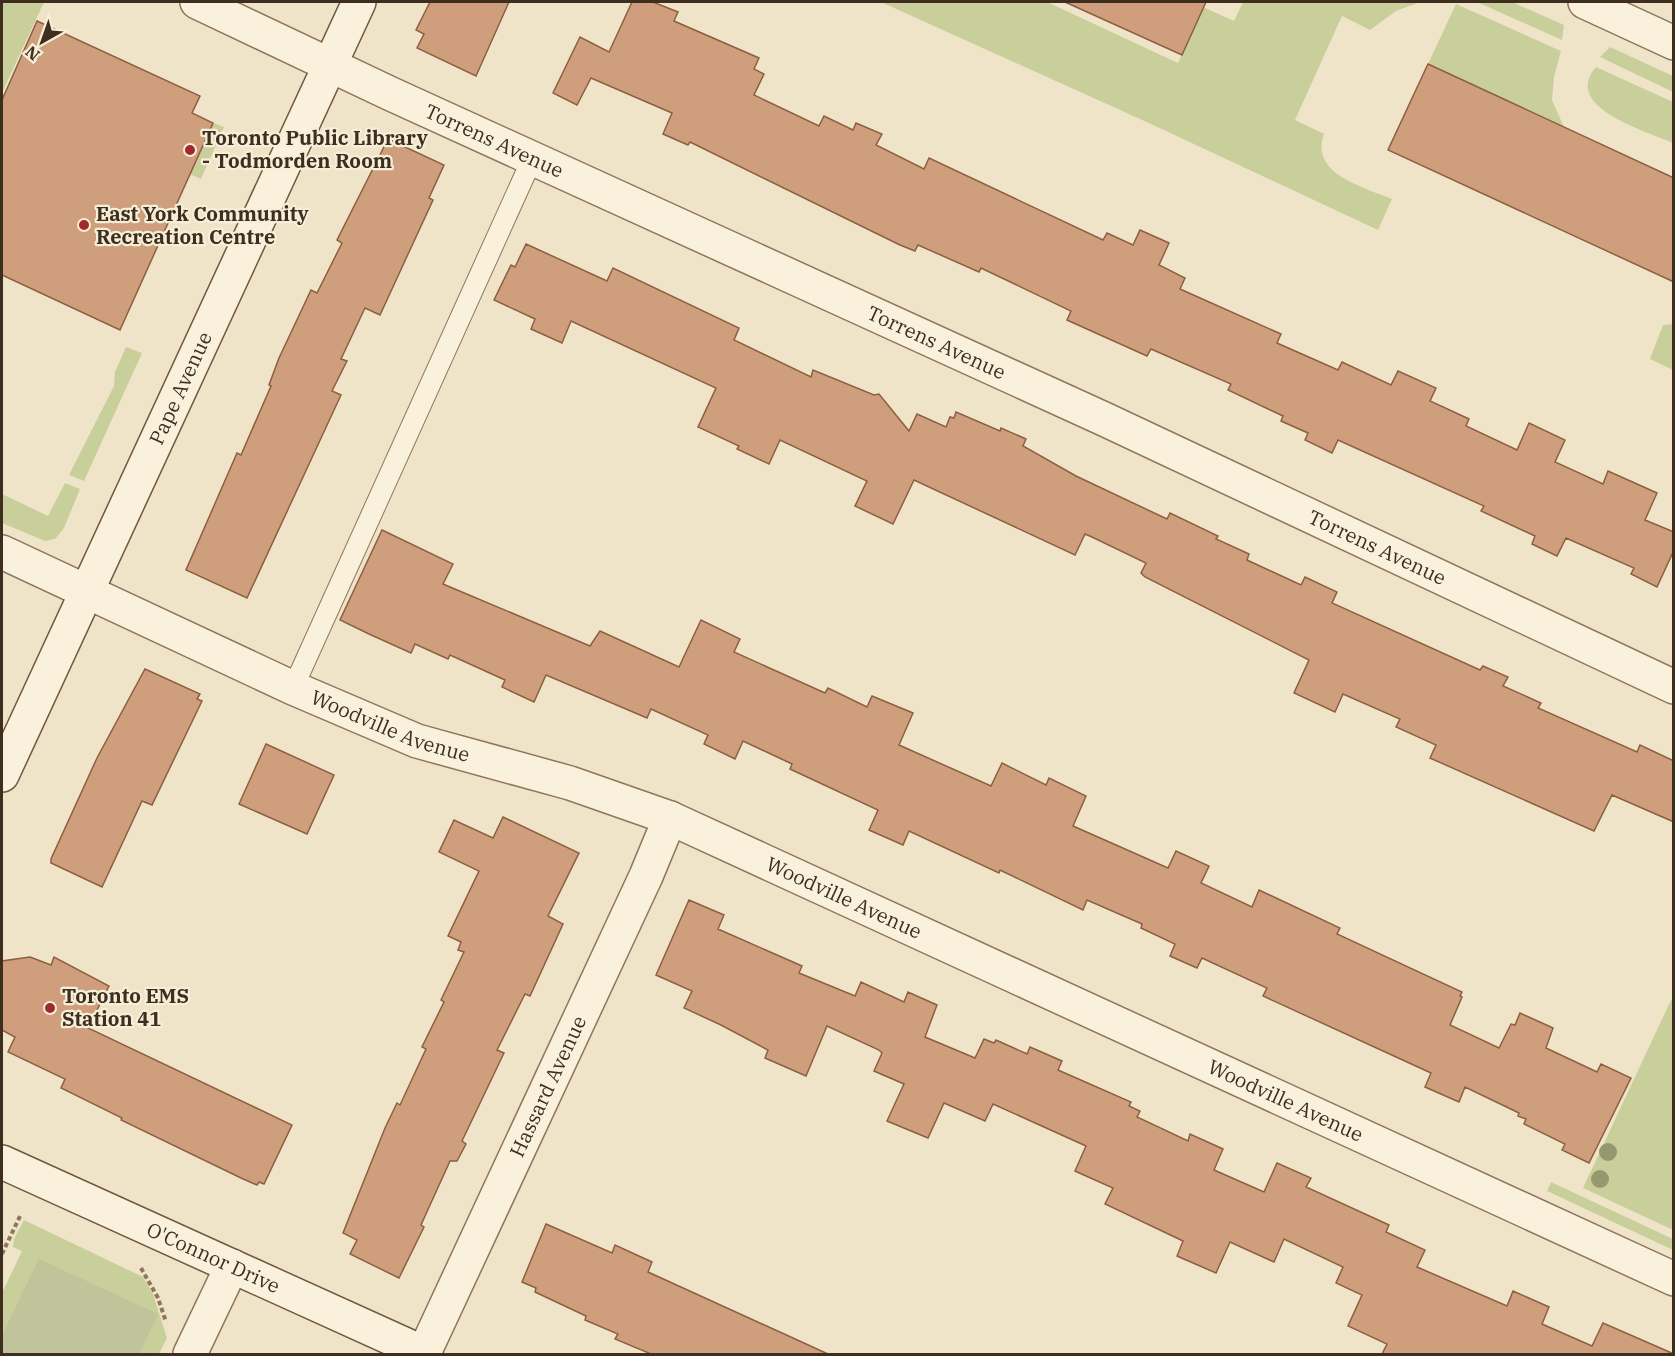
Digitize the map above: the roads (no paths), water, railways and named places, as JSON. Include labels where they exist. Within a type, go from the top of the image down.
[{"type":"street","name":"Torrens Avenue","points":[[197,2],[532,158],[1104,419],[1674,687]]},
{"type":"street","name":"Pape Avenue","points":[[2,775],[359,2]]},
{"type":"street","points":[[1585,2],[1674,44]]},
{"type":"street","name":"Woodville Avenue","points":[[2,552],[293,688],[417,741],[570,783],[670,818],[1674,1279]]},
{"type":"street","name":"Hassard Avenue","points":[[425,1354],[646,876],[670,818]]},
{"type":"street","name":"O'Connor Drive","points":[[2,1162],[425,1354]]},
{"type":"street","points":[[190,1354],[232,1266]]},
{"type":"lane","points":[[293,688],[532,158]]},
{"type":"place","name":"Toronto Public Library - Todmorden Room","points":[[190,150]]},
{"type":"place","name":"East York Community Recreation Centre","points":[[84,225]]},
{"type":"place","name":"Toronto EMS Station 41","points":[[50,1008]]}]
